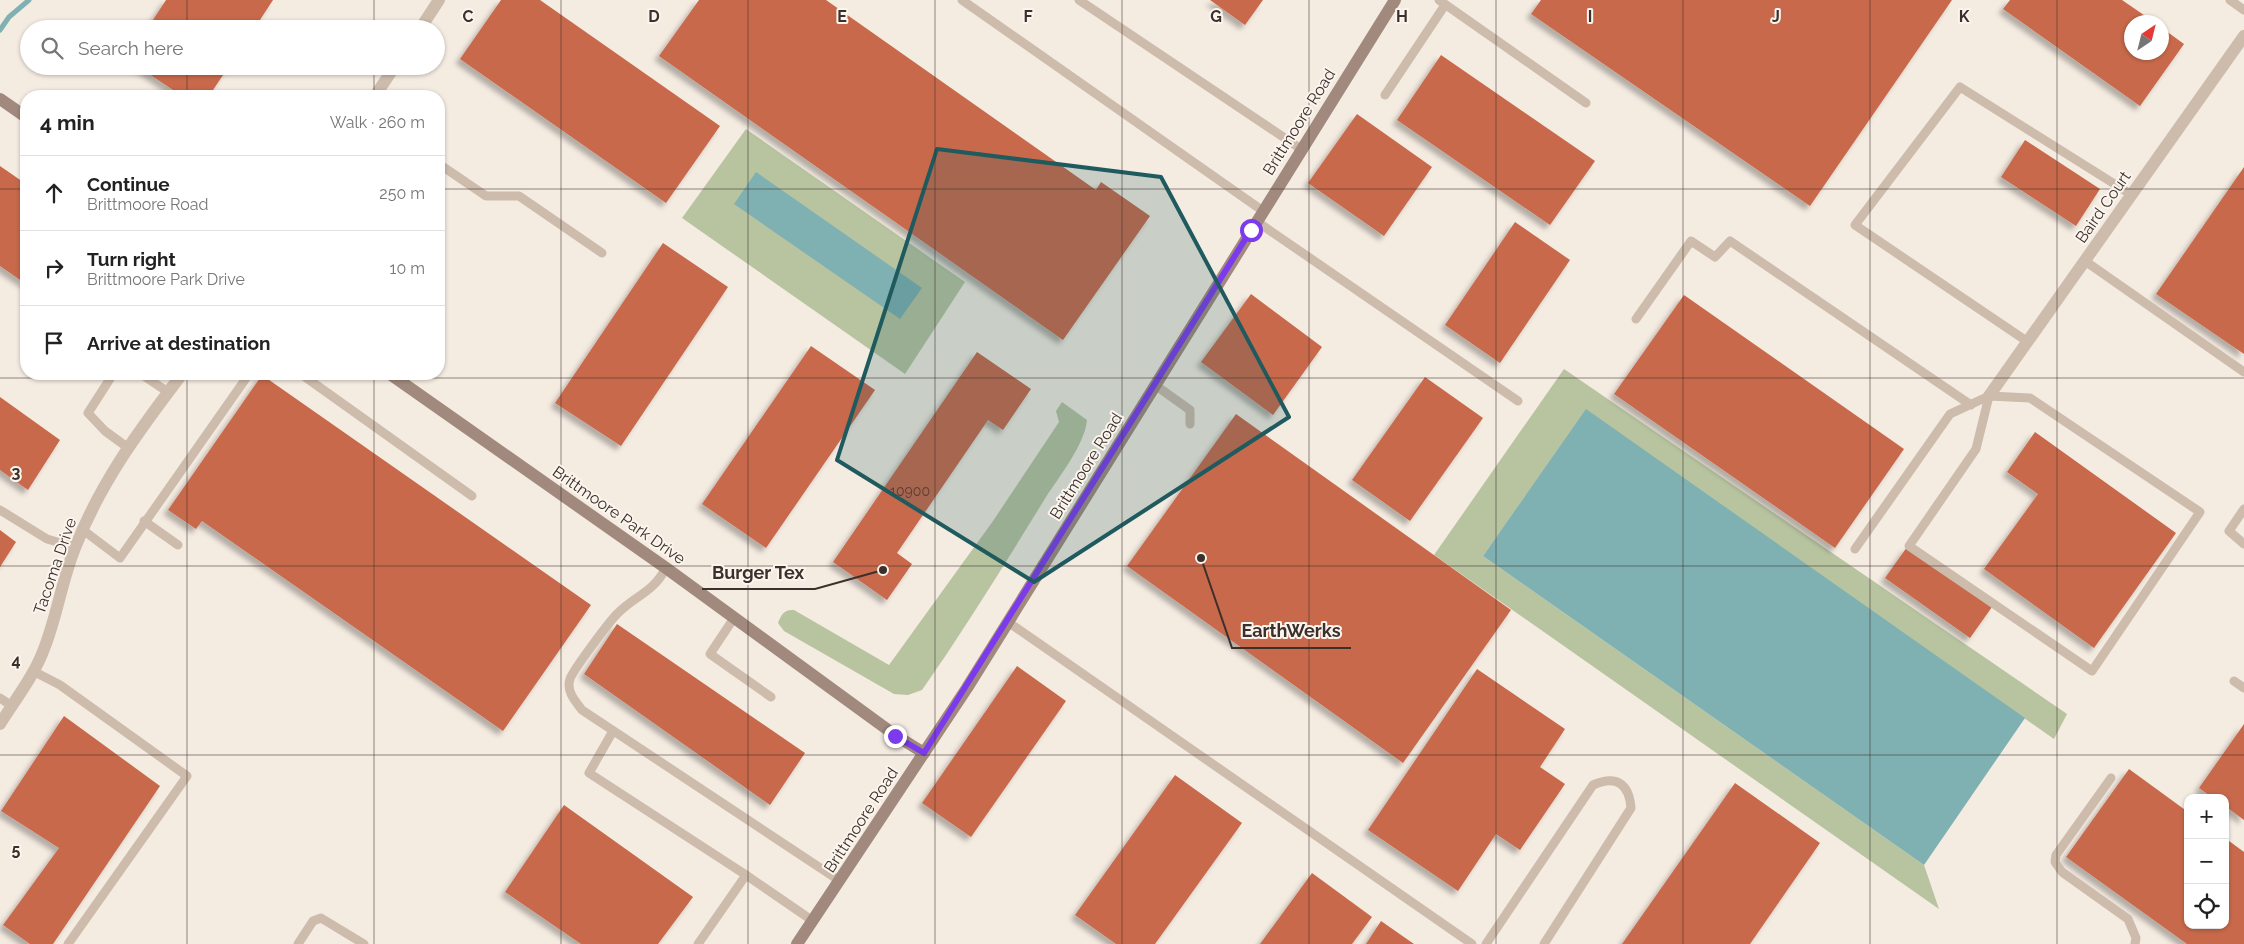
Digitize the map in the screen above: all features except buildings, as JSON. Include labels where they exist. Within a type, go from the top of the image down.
[{"type":"main road","name":"Brittmoore Road","points":[[797,944],[924,753],[1008,622],[1395,0]]},
{"type":"main road","points":[[0,98],[20,113]]},
{"type":"main road","name":"Brittmoore Park Drive","points":[[399,380],[666,568],[895,736],[924,753]]},
{"type":"street","points":[[426,20],[439,0]]},
{"type":"street","name":"Baird Court","points":[[1989,396],[2244,36]]},
{"type":"street","points":[[379,90],[389,75]]},
{"type":"street","name":"Tacoma Drive","points":[[0,724],[44,650],[75,547],[104,485],[127,447],[177,380]]},
{"type":"lane","points":[[962,0],[1518,401]]},
{"type":"lane","points":[[1079,0],[1301,149]]},
{"type":"lane","points":[[2230,0],[2244,10]]},
{"type":"lane","points":[[1385,94],[1442,2],[1586,103]]},
{"type":"lane","points":[[2028,342],[1856,225],[1960,87],[2132,194]]},
{"type":"lane","points":[[445,168],[486,196],[519,196],[602,253]]},
{"type":"lane","points":[[1636,319],[1691,241],[1715,257],[1730,241],[1971,405]]},
{"type":"lane","points":[[2085,261],[2244,372]]},
{"type":"lane","points":[[110,380],[88,414],[105,432],[127,447]]},
{"type":"lane","points":[[150,380],[168,392]]},
{"type":"lane","points":[[83,530],[120,558],[245,380]]},
{"type":"lane","points":[[309,380],[472,496]]},
{"type":"lane","points":[[1155,385],[1190,410],[1190,424]]},
{"type":"lane","points":[[1855,549],[1950,414],[1989,396],[2030,398],[2200,512],[2092,671],[1909,546],[1976,449],[1989,396]]},
{"type":"lane","points":[[2244,509],[2229,532],[2244,544]]},
{"type":"lane","points":[[0,510],[47,539],[75,547]]},
{"type":"lane","points":[[144,522],[178,544]]},
{"type":"lane","points":[[666,568],[660,580],[645,595],[618,613],[570,680],[570,694],[582,710],[613,732],[840,881]]},
{"type":"lane","points":[[734,618],[710,654],[771,697]]},
{"type":"lane","points":[[1008,622],[1472,944]]},
{"type":"lane","points":[[33,671],[60,685],[187,776],[68,944]]},
{"type":"lane","points":[[2234,681],[2244,688]]},
{"type":"lane","points":[[0,698],[12,706]]},
{"type":"lane","points":[[613,732],[589,773],[813,921]]},
{"type":"lane","points":[[2111,778],[2056,855],[2055,862],[2062,872],[2128,920],[2136,938],[2135,944]]},
{"type":"lane","points":[[1486,944],[1593,786],[1610,779],[1620,783],[1627,790],[1631,808],[1544,944]]},
{"type":"lane","points":[[698,944],[746,875]]},
{"type":"lane","points":[[298,944],[314,921],[321,918],[364,944]]},
{"type":"highlighted area","points":[[937,149],[1161,177],[1289,417],[1034,582],[837,460]]},
{"type":"green space","points":[[746,129],[965,282],[905,374],[682,218]]},
{"type":"green space","points":[[1564,369],[2067,714],[2054,739],[1586,410],[1483,556],[1924,865],[1939,909],[1434,555]]},
{"type":"green space","points":[[1062,402],[1087,420],[1077,450],[922,690],[908,695],[894,694],[784,631],[778,623],[780,617],[785,612],[794,610],[889,665],[993,521],[1059,422],[1056,411]]},
{"type":"water","points":[[756,172],[922,288],[900,319],[734,204]]},
{"type":"water","points":[[1586,409],[2025,718],[1924,865],[1483,556]]},
{"type":"waterway","points":[[0,30],[9,17],[29,0]]},
{"type":"place","name":"EarthWerks","points":[[1201,558]]},
{"type":"place","name":"Burger Tex","points":[[883,570]]},
{"type":"route","points":[[895,736],[924,753],[967,688],[1251,230]]}]
